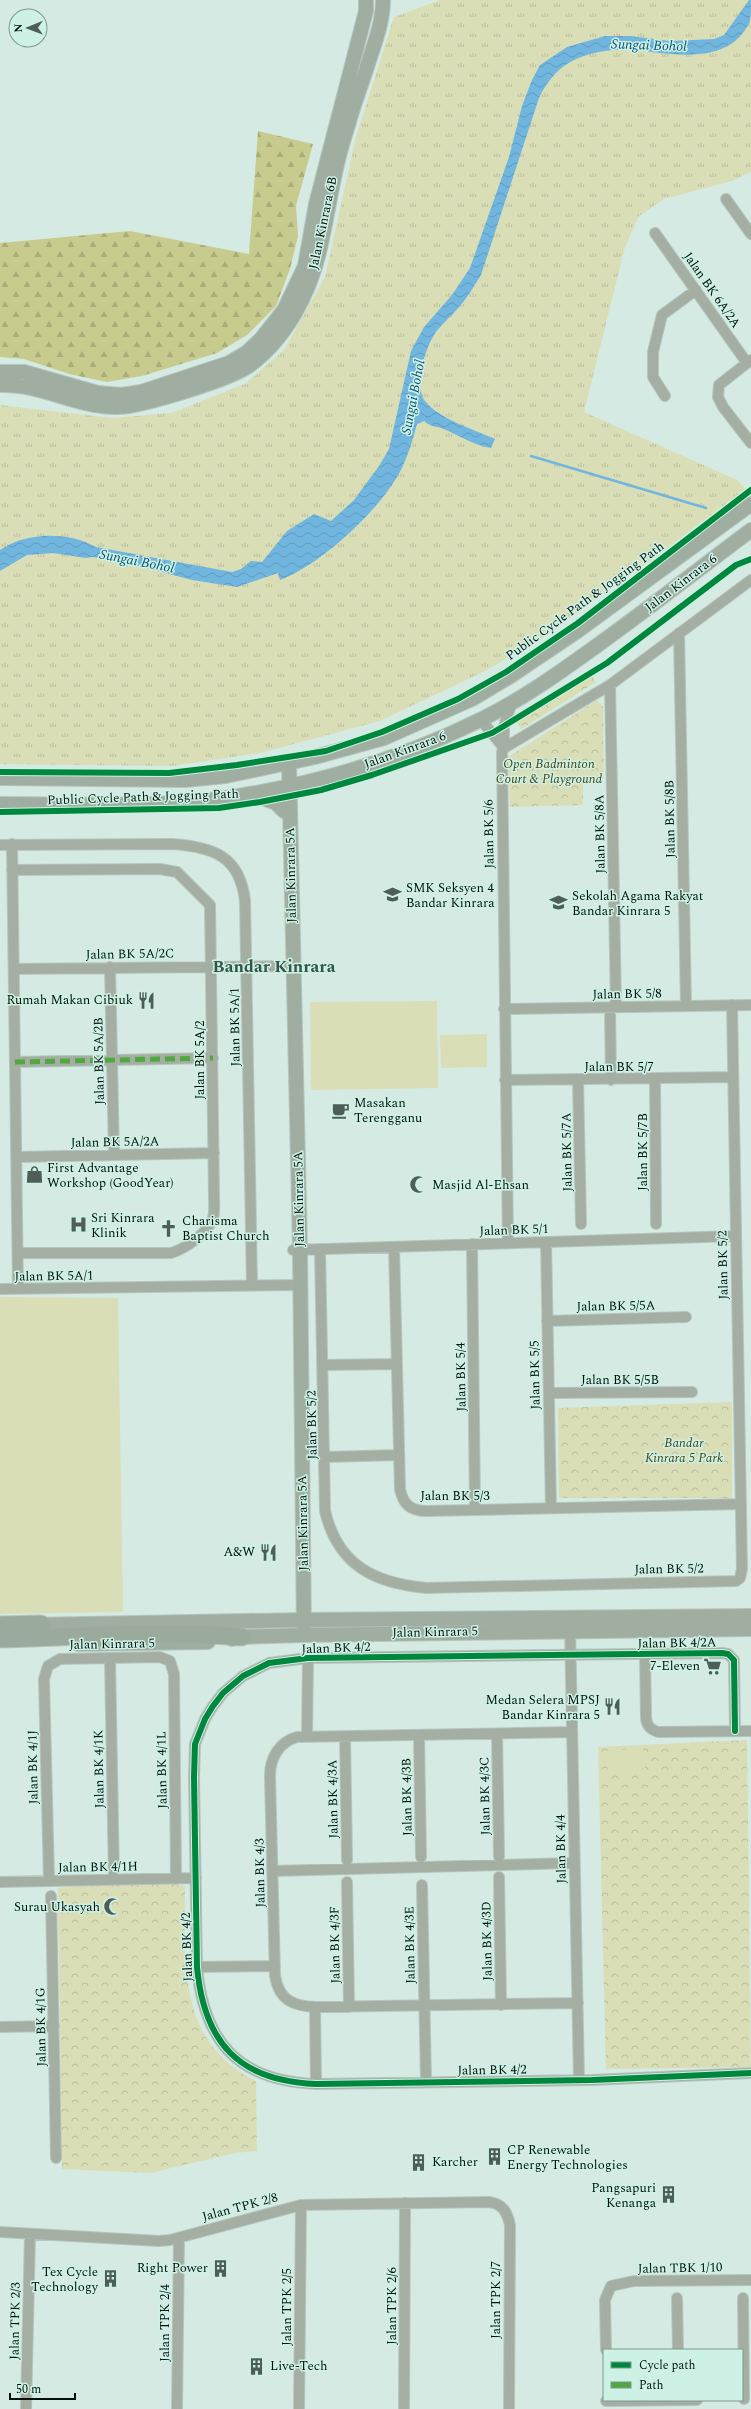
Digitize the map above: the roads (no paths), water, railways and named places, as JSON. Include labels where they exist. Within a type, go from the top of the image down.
[{"type":"highway","points":[[0,1626],[41,1624]]},
{"type":"highway","points":[[0,1639],[180,1634],[242,1637]]},
{"type":"main road","name":"Jalan Kinrara 6B","points":[[0,372],[24,372],[98,393],[121,395],[141,392],[229,363],[246,353],[261,339],[284,310],[305,266],[316,204],[366,11],[366,0]]},
{"type":"main road","name":"Jalan Kinrara 6B","points":[[0,385],[32,387],[104,407],[127,406],[226,377],[250,365],[272,343],[297,312],[310,282],[320,249],[335,169],[378,34],[383,0]]},
{"type":"main road","name":"Jalan Kinrara 6","points":[[0,778],[185,780],[226,776],[286,764],[356,747],[384,738],[472,700],[576,632],[751,504]]},
{"type":"main road","name":"Jalan Kinrara 6","points":[[0,804],[178,802],[249,794],[312,779],[388,758],[423,746],[481,720],[590,651],[751,530]]},
{"type":"main road","name":"Jalan Kinrara 5A","points":[[286,764],[297,1285],[301,1635]]},
{"type":"main road","points":[[249,794],[276,803],[287,810],[312,779]]},
{"type":"main road","points":[[281,1620],[289,1616],[301,1598],[326,1620]]},
{"type":"main road","name":"Jalan Kinrara 5","points":[[0,1645],[221,1642],[242,1637],[751,1616]]},
{"type":"main road","name":"Jalan Kinrara 5","points":[[41,1624],[326,1620],[751,1629]]},
{"type":"street","points":[[726,199],[751,234]]},
{"type":"street","name":"Jalan BK 6A/2A","points":[[655,233],[749,362]]},
{"type":"street","points":[[665,396],[653,377],[653,352],[662,315],[696,290]]},
{"type":"street","points":[[749,362],[719,385],[718,397],[723,407],[751,443]]},
{"type":"street","points":[[481,720],[504,748],[610,684],[751,580]]},
{"type":"street","name":"Jalan BK 5/8B","points":[[679,632],[686,1006]]},
{"type":"street","name":"Jalan BK 5/8A","points":[[610,684],[613,1007],[611,1080]]},
{"type":"street","name":"Jalan BK 5/6","points":[[508,1243],[501,758],[504,748],[504,726],[513,701]]},
{"type":"street","name":"Jalan BK 5A/1","points":[[0,844],[173,844],[200,846],[210,849],[228,862],[240,879],[244,890],[247,966],[252,1285]]},
{"type":"street","points":[[12,844],[18,1289]]},
{"type":"street","name":"Jalan BK 5A/2","points":[[12,870],[124,868],[160,869],[176,872],[210,905],[212,966],[214,1153],[213,1217],[210,1224],[182,1250],[159,1253],[18,1253]]},
{"type":"street","name":"Jalan BK 5A/2C","points":[[14,969],[290,966]]},
{"type":"street","name":"Jalan BK 5A/2B","points":[[110,968],[114,1155]]},
{"type":"street","name":"Jalan BK 5/2","points":[[320,1249],[326,1457],[326,1511],[329,1527],[336,1540],[362,1569],[372,1576],[398,1585],[426,1588],[736,1581],[740,1578],[742,1569],[732,1005]]},
{"type":"street","name":"Jalan BK 5/8","points":[[504,1009],[751,1005]]},
{"type":"street","points":[[15,1062],[213,1058]]},
{"type":"street","name":"Jalan BK 5/7","points":[[505,1080],[655,1080],[733,1077]]},
{"type":"street","name":"Jalan BK 5/7A","points":[[578,1080],[581,1224]]},
{"type":"street","name":"Jalan BK 5/7B","points":[[655,1080],[656,1224]]},
{"type":"street","name":"Jalan BK 5A/2A","points":[[17,1157],[214,1153]]},
{"type":"street","name":"Jalan BK 5/1","points":[[296,1250],[736,1236]]},
{"type":"street","name":"Jalan BK 5/5","points":[[546,1242],[551,1508]]},
{"type":"street","name":"Jalan BK 5/4","points":[[472,1244],[475,1510]]},
{"type":"street","name":"Jalan BK 5/3","points":[[394,1247],[398,1455],[402,1496],[405,1504],[419,1511],[740,1504]]},
{"type":"street","name":"Jalan BK 5A/1","points":[[0,1290],[297,1285]]},
{"type":"street","name":"Jalan BK 5/5A","points":[[547,1321],[686,1317]]},
{"type":"street","points":[[323,1365],[397,1364]]},
{"type":"street","name":"Jalan BK 5/5B","points":[[549,1394],[692,1392]]},
{"type":"street","points":[[326,1457],[398,1455]]},
{"type":"street","name":"Jalan BK 4/4","points":[[570,1624],[574,1862],[580,2080]]},
{"type":"street","name":"Jalan BK 4/2A","points":[[571,1656],[722,1653],[732,1656],[734,1664],[735,1731]]},
{"type":"street","name":"Jalan BK 4/2A","points":[[645,1654],[646,1718],[649,1727],[658,1732],[751,1731]]},
{"type":"street","name":"Jalan BK 4/2","points":[[571,1656],[308,1658],[269,1664],[242,1676],[223,1693],[205,1719],[195,1744],[194,1777],[197,1967],[200,1994],[207,2019],[220,2040],[237,2060],[249,2068],[274,2078],[316,2084],[580,2080],[751,2074]]},
{"type":"street","name":"Jalan BK 4/1L","points":[[110,1658],[160,1657],[170,1661],[174,1674],[176,1879]]},
{"type":"street","name":"Jalan BK 4/1J","points":[[48,1880],[44,1679],[48,1666],[60,1659],[110,1658]]},
{"type":"street","name":"Jalan BK 4/1K","points":[[110,1658],[114,1879]]},
{"type":"street","points":[[307,1737],[308,1658]]},
{"type":"street","name":"Jalan BK 4/3","points":[[572,1732],[419,1736],[345,1736],[289,1739],[281,1745],[272,1761],[270,1772],[275,1966],[277,1987],[290,2003],[299,2006],[316,2007],[578,2003]]},
{"type":"street","name":"Jalan BK 4/3C","points":[[497,1734],[500,1857]]},
{"type":"street","name":"Jalan BK 4/3A","points":[[345,1736],[347,1860]]},
{"type":"street","name":"Jalan BK 4/3B","points":[[419,1736],[421,1857]]},
{"type":"street","points":[[273,1871],[574,1862]]},
{"type":"street","name":"Jalan BK 4/3D","points":[[499,1877],[501,2004]]},
{"type":"street","name":"Jalan BK 4/1H","points":[[0,1882],[196,1878]]},
{"type":"street","name":"Jalan BK 4/3F","points":[[348,1882],[349,2007]]},
{"type":"street","name":"Jalan BK 4/3E","points":[[422,1885],[426,2082]]},
{"type":"street","name":"Jalan BK 4/1G","points":[[51,1896],[56,2158]]},
{"type":"street","points":[[197,1967],[275,1966]]},
{"type":"street","points":[[316,2007],[316,2084]]},
{"type":"street","points":[[0,2027],[54,2026]]},
{"type":"street","name":"Jalan TPK 2/8","points":[[0,2232],[148,2241],[179,2238],[301,2205],[489,2202]]},
{"type":"street","name":"Jalan TPK 2/7","points":[[489,2202],[498,2204],[504,2208],[510,2225],[508,2409]]},
{"type":"street","name":"Jalan TPK 2/6","points":[[404,2409],[406,2204]]},
{"type":"street","name":"Jalan TPK 2/5","points":[[299,2409],[301,2205]]},
{"type":"street","name":"Jalan TPK 2/3","points":[[26,2409],[30,2234]]},
{"type":"street","name":"Jalan TPK 2/4","points":[[177,2409],[179,2238]]},
{"type":"street","name":"Jalan TBK 1/10","points":[[606,2349],[605,2300],[611,2286],[634,2281],[751,2280]]},
{"type":"street","points":[[677,2298],[678,2349]]},
{"type":"street","points":[[743,2298],[746,2399]]},
{"type":"street","points":[[606,2403],[655,2401]]},
{"type":"water","name":"Sungai Bohol","points":[[749,0],[751,0],[750,21],[742,34],[732,43],[720,49],[707,53],[693,54],[651,52],[636,47],[600,52],[578,58],[568,63],[552,77],[545,87],[539,98],[481,275],[456,311],[434,335],[424,358],[420,377],[422,394],[425,401],[431,407],[448,419],[495,439],[491,448],[471,442],[447,430],[430,425],[424,421],[417,424],[401,470],[379,502],[365,518],[331,549],[314,562],[280,580],[278,573],[237,587],[192,580],[117,560],[92,557],[86,558],[53,553],[27,555],[0,571],[0,550],[10,544],[34,537],[60,536],[73,538],[96,547],[232,572],[241,569],[251,561],[262,562],[287,531],[314,514],[331,521],[354,500],[379,466],[389,449],[411,351],[424,327],[452,295],[470,268],[509,157],[522,106],[532,80],[540,65],[567,47],[605,36],[630,36],[670,41],[714,39],[724,35]]},
{"type":"waterway","points":[[531,456],[706,508]]},
{"type":"place","name":"SMK Seksyen 4 Bandar Kinrara","points":[[393,895]]},
{"type":"place","name":"Sekolah Agama Rakyat Bandar Kinrara 5","points":[[559,903]]},
{"type":"place","name":"Rumah Makan Cibiuk","points":[[146,1000]]},
{"type":"place","name":"Masakan Terengganu","points":[[341,1110]]},
{"type":"place","name":"First Advantage Workshop (GoodYear)","points":[[34,1175]]},
{"type":"place","name":"Masjid Al-Ehsan","points":[[419,1185]]},
{"type":"place","name":"Sri Kinrara Klinik","points":[[78,1225]]},
{"type":"place","name":"Charisma Baptist Church","points":[[169,1228]]},
{"type":"place","name":"A&W","points":[[268,1552]]},
{"type":"place","name":"7-Eleven","points":[[713,1666]]},
{"type":"place","name":"Medan Selera MPSJ Bandar Kinrara 5","points":[[613,1707]]},
{"type":"place","name":"Surau Ukasyah","points":[[113,1907]]},
{"type":"place","name":"CP Renewable Energy Technologies","points":[[494,2157]]},
{"type":"place","name":"Karcher","points":[[419,2162]]},
{"type":"place","name":"Pangsapuri Kenanga","points":[[669,2195]]},
{"type":"place","name":"Right Power","points":[[221,2268]]},
{"type":"place","name":"Tex Cycle Technology","points":[[111,2279]]},
{"type":"place","name":"Live-Tech","points":[[257,2366]]},
{"type":"district","name":"Bandar Kinrara","points":[[274,967]]},
{"type":"park label","name":"Open Badminton Court & Playground","points":[[549,772]]},
{"type":"park label","name":"Bandar Kinrara 5 Park","points":[[684,1450]]}]
